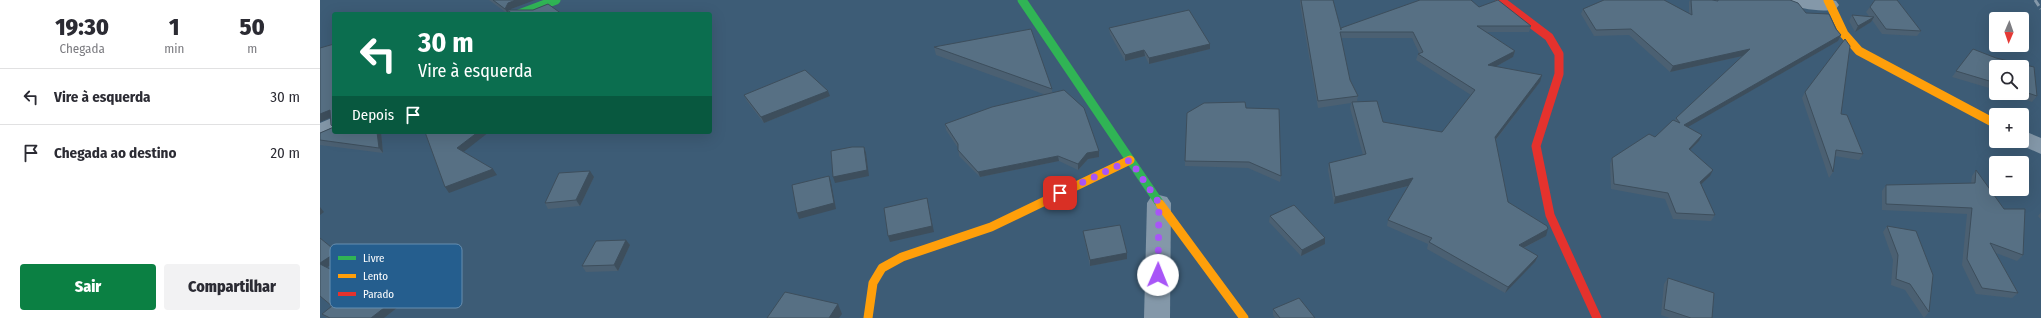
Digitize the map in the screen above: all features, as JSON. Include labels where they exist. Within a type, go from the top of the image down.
[{"type":"street","points":[[523,12],[556,0]]},
{"type":"street","points":[[1022,0],[1159,203],[1244,318]]},
{"type":"street","points":[[1500,0],[1549,37],[1559,54],[1560,74],[1536,146],[1550,215],[1597,318]]},
{"type":"street","points":[[1791,0],[1829,3],[1844,34],[1858,51],[1989,120]]},
{"type":"street","points":[[320,133],[332,125]]},
{"type":"street","points":[[2029,141],[2041,147]]},
{"type":"street","points":[[868,318],[874,283],[882,268],[902,257],[990,226],[1130,160]]},
{"type":"street","points":[[1157,318],[1159,203]]},
{"type":"building","points":[[493,0],[516,0],[508,3],[505,9]]},
{"type":"building","points":[[1301,0],[1333,0],[1341,30],[1341,28],[1420,0],[1471,0],[1479,7],[1498,0],[1531,26],[1477,26],[1515,51],[1488,65],[1542,75],[1495,137],[1508,202],[1547,226],[1548,229],[1519,245],[1538,256],[1508,287],[1429,242],[1432,238],[1388,220],[1413,178],[1335,197],[1329,163],[1366,154],[1352,102],[1377,101],[1383,122],[1442,132],[1475,90],[1418,54],[1423,52],[1413,32],[1340,32],[1350,80],[1358,96],[1318,101]]},
{"type":"building","points":[[1604,0],[1664,0],[1692,15],[1691,0],[1790,0],[1798,3],[1806,13],[1829,14],[1836,29],[1841,35],[1684,125],[1702,135],[1689,149],[1713,170],[1700,182],[1715,215],[1676,213],[1668,193],[1614,184],[1612,158],[1649,134],[1655,137],[1673,120],[1680,123],[1676,118],[1750,49],[1673,66],[1631,29],[1596,30],[1583,9]]},
{"type":"building","points":[[1875,0],[1897,0],[1921,31],[1886,29],[1870,7]]},
{"type":"building","points":[[548,4],[559,12],[510,12],[507,10],[533,10]]},
{"type":"building","points":[[1189,10],[1210,44],[1149,58],[1144,50],[1125,55],[1109,28]]},
{"type":"building","points":[[1852,15],[1874,17],[1858,26]]},
{"type":"building","points":[[1031,29],[1052,89],[934,47]]},
{"type":"building","points":[[1845,39],[1850,46],[1841,114],[1847,115],[1863,154],[1836,150],[1833,172],[1805,92]]},
{"type":"building","points":[[332,45],[332,126],[330,110],[320,114],[320,48]]},
{"type":"building","points":[[1973,49],[2004,60],[1989,60],[1989,81],[1956,71]]},
{"type":"building","points":[[2029,66],[2034,67],[2037,96],[2029,93]]},
{"type":"building","points":[[805,70],[828,91],[761,117],[744,95]]},
{"type":"building","points":[[1064,90],[1084,108],[1099,151],[1087,153],[1078,164],[1058,156],[978,172],[958,150],[958,144],[945,124],[992,107]]},
{"type":"building","points":[[1245,102],[1246,108],[1279,109],[1281,176],[1249,162],[1185,161],[1187,113],[1204,103]]},
{"type":"building","points":[[332,128],[332,134],[377,134],[379,148],[320,140],[320,133]]},
{"type":"building","points":[[426,134],[475,134],[457,148],[493,169],[445,187]]},
{"type":"building","points":[[852,147],[864,147],[867,170],[833,177],[831,151]]},
{"type":"building","points":[[1976,170],[1989,188],[1989,196],[1995,196],[2004,209],[2025,209],[2023,255],[1990,243],[2018,293],[1982,288],[1967,259],[1972,208],[1886,204],[1886,185],[1975,183]]},
{"type":"building","points":[[590,171],[576,200],[545,203],[559,173]]},
{"type":"building","points":[[829,176],[834,203],[797,213],[792,185]]},
{"type":"building","points":[[927,198],[932,226],[888,236],[884,208]]},
{"type":"building","points":[[1294,205],[1325,238],[1302,250],[1270,216]]},
{"type":"building","points":[[1120,225],[1127,253],[1090,260],[1083,231]]},
{"type":"building","points":[[1887,226],[1916,231],[1933,275],[1929,312],[1910,284],[1896,279],[1898,255]]},
{"type":"building","points":[[320,238],[330,246],[330,257],[320,263]]},
{"type":"building","points":[[626,240],[614,265],[582,266],[596,241]]},
{"type":"building","points":[[320,264],[330,269],[330,304],[320,296]]},
{"type":"building","points":[[1668,278],[1714,293],[1712,318],[1691,318],[1664,309]]},
{"type":"building","points":[[785,292],[838,304],[829,318],[767,318]]},
{"type":"building","points":[[1299,298],[1315,318],[1280,318],[1273,309]]},
{"type":"building","points":[[330,308],[384,308],[371,318],[330,318],[322,314]]},
{"type":"railway","points":[[2035,0],[2041,9]]},
{"type":"traffic: fast","points":[[524,12],[556,0]]},
{"type":"traffic: fast","points":[[1022,0],[1160,204]]},
{"type":"traffic: slow","points":[[1828,0],[1844,34],[1859,51],[1989,120]]},
{"type":"traffic: slow","points":[[868,318],[873,283],[882,268],[902,257],[991,227],[1130,160]]},
{"type":"traffic: slow","points":[[1160,204],[1244,318]]},
{"type":"traffic: jam","points":[[1500,0],[1549,37],[1559,54],[1559,74],[1536,146],[1550,215],[1597,318]]},
{"type":"route","points":[[1060,193],[1130,160],[1159,203],[1158,275]]}]
